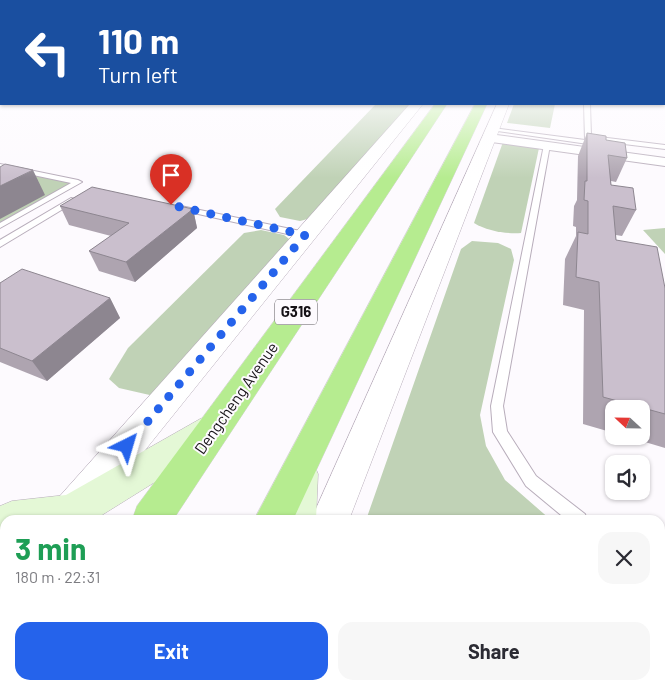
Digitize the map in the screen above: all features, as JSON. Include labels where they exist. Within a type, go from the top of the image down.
[{"type":"highway","name":"Dengcheng Avenue","points":[[155,515],[435,113]]},
{"type":"highway","points":[[276,515],[484,131],[482,113]]},
{"type":"main road","points":[[70,515],[218,425]]},
{"type":"main road","points":[[296,515],[301,465]]},
{"type":"street","points":[[69,515],[409,113]]},
{"type":"street","points":[[332,515],[484,131],[497,113]]},
{"type":"street","points":[[484,131],[547,146],[665,162]]},
{"type":"lane","points":[[484,131],[588,142],[587,113]]},
{"type":"lane","points":[[588,137],[665,148]]},
{"type":"lane","points":[[547,146],[497,406],[500,432],[531,481],[573,515]]},
{"type":"lane","points":[[0,166],[78,182],[0,226]]},
{"type":"lane","points":[[0,244],[86,193]]},
{"type":"lane","points":[[171,205],[305,235]]},
{"type":"green space","points":[[367,113],[409,113],[323,215],[300,221],[280,217],[275,209]]},
{"type":"green space","points":[[511,113],[553,113],[550,128],[507,123]]},
{"type":"green space","points":[[503,142],[539,148],[521,233],[497,231],[474,223]]},
{"type":"green space","points":[[0,166],[78,182],[0,226]]},
{"type":"green space","points":[[665,228],[665,254],[643,230]]},
{"type":"green space","points":[[261,230],[284,235],[297,245],[154,396],[119,388],[109,379],[128,348],[244,233]]},
{"type":"green space","points":[[472,241],[498,243],[511,249],[514,260],[480,415],[486,446],[505,480],[545,515],[368,515],[461,249]]},
{"type":"building","points":[[587,133],[606,136],[606,140],[625,143],[627,158],[608,155],[611,185],[633,188],[636,210],[613,206],[616,240],[657,247],[665,288],[665,414],[650,410],[650,400],[614,400],[603,397],[599,282],[576,277],[578,232],[588,234],[588,201],[584,200],[585,181],[587,181]]},
{"type":"building","points":[[5,164],[33,170],[0,186],[0,167]]},
{"type":"building","points":[[92,187],[193,209],[126,262],[89,251],[129,223],[60,206]]},
{"type":"building","points":[[22,269],[110,298],[32,361],[0,348],[0,283]]},
{"type":"route","points":[[127,446],[305,235],[171,205]]}]
